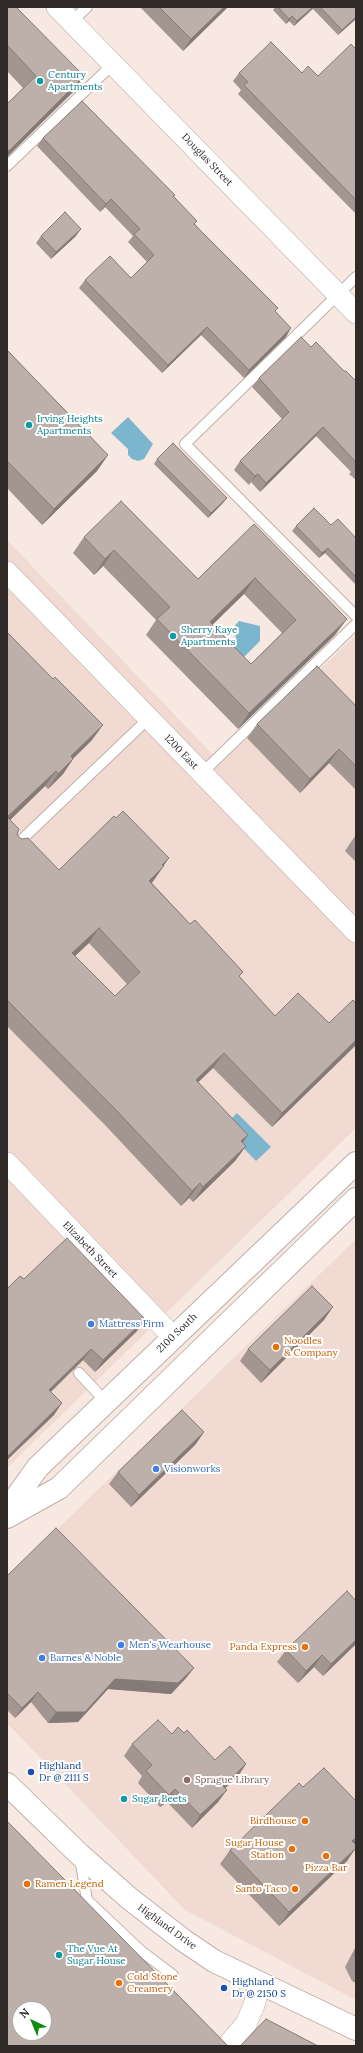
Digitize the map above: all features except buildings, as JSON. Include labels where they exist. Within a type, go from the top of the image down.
[{"type":"main road","name":"2100 South","points":[[7,1510],[38,1467],[356,1163]]},
{"type":"main road","points":[[309,1245],[304,1238],[307,1228],[356,1179]]},
{"type":"main road","points":[[7,1517],[59,1488],[356,1199]]},
{"type":"main road","name":"Highland Drive","points":[[7,1784],[80,1854],[158,1923],[214,1961],[356,2029]]},
{"type":"street","name":"Douglas Street","points":[[57,7],[356,313]]},
{"type":"street","name":"1200 East","points":[[7,572],[356,932]]},
{"type":"street","name":"Elizabeth Street","points":[[7,1163],[173,1337]]},
{"type":"street","points":[[227,2046],[246,2024],[254,2005],[260,1983]]},
{"type":"lane","points":[[71,22],[86,7]]},
{"type":"lane","points":[[7,166],[113,64]]},
{"type":"lane","points":[[356,277],[185,444],[356,616]]},
{"type":"lane","points":[[202,773],[356,624]]},
{"type":"lane","points":[[13,848],[149,718]]},
{"type":"lane","points":[[79,1373],[106,1402]]},
{"type":"lane","points":[[80,1854],[87,1900],[141,1952],[173,1975]]},
{"type":"shaded area","points":[[7,540],[221,763],[356,635],[356,1128],[7,1468]]},
{"type":"shaded area","points":[[356,1239],[356,2000],[185,1910],[7,1723],[7,1578]]},
{"type":"water","points":[[128,417],[153,444],[144,459],[138,461],[132,459],[128,455],[128,449],[111,433]]},
{"type":"water","points":[[239,621],[260,626],[260,641],[239,662],[226,657],[236,637],[232,629]]},
{"type":"water","points":[[237,1113],[271,1147],[256,1161],[223,1127]]},
{"type":"place","name":"Century Apartments","points":[[40,81]]},
{"type":"place","name":"Irving Heights Apartments","points":[[29,425]]},
{"type":"place","name":"Sherry Kaye Apartments","points":[[173,636]]},
{"type":"place","name":"Mattress Firm","points":[[91,1324]]},
{"type":"place","name":"Noodles & Company","points":[[276,1347]]},
{"type":"place","name":"Visionworks","points":[[156,1469]]},
{"type":"place","name":"Men's Wearhouse","points":[[121,1645]]},
{"type":"place","name":"Panda Express","points":[[305,1647]]},
{"type":"place","name":"Barnes & Noble","points":[[42,1658]]},
{"type":"place","name":"Highland Dr @ 2111 S","points":[[31,1772]]},
{"type":"place","name":"Sprague Library","points":[[187,1780]]},
{"type":"place","name":"Sugar Beets","points":[[124,1799]]},
{"type":"place","name":"Birdhouse","points":[[305,1821]]},
{"type":"place","name":"Sugar House Station","points":[[292,1849]]},
{"type":"place","name":"Pizza Bar","points":[[326,1856]]},
{"type":"place","name":"Ramen Legend","points":[[27,1884]]},
{"type":"place","name":"Santo Taco","points":[[295,1889]]},
{"type":"place","name":"The Vue At Sugar House","points":[[59,1955]]},
{"type":"place","name":"Cold Stone Creamery","points":[[119,1983]]},
{"type":"place","name":"Highland Dr @ 2150 S","points":[[224,1988]]}]
